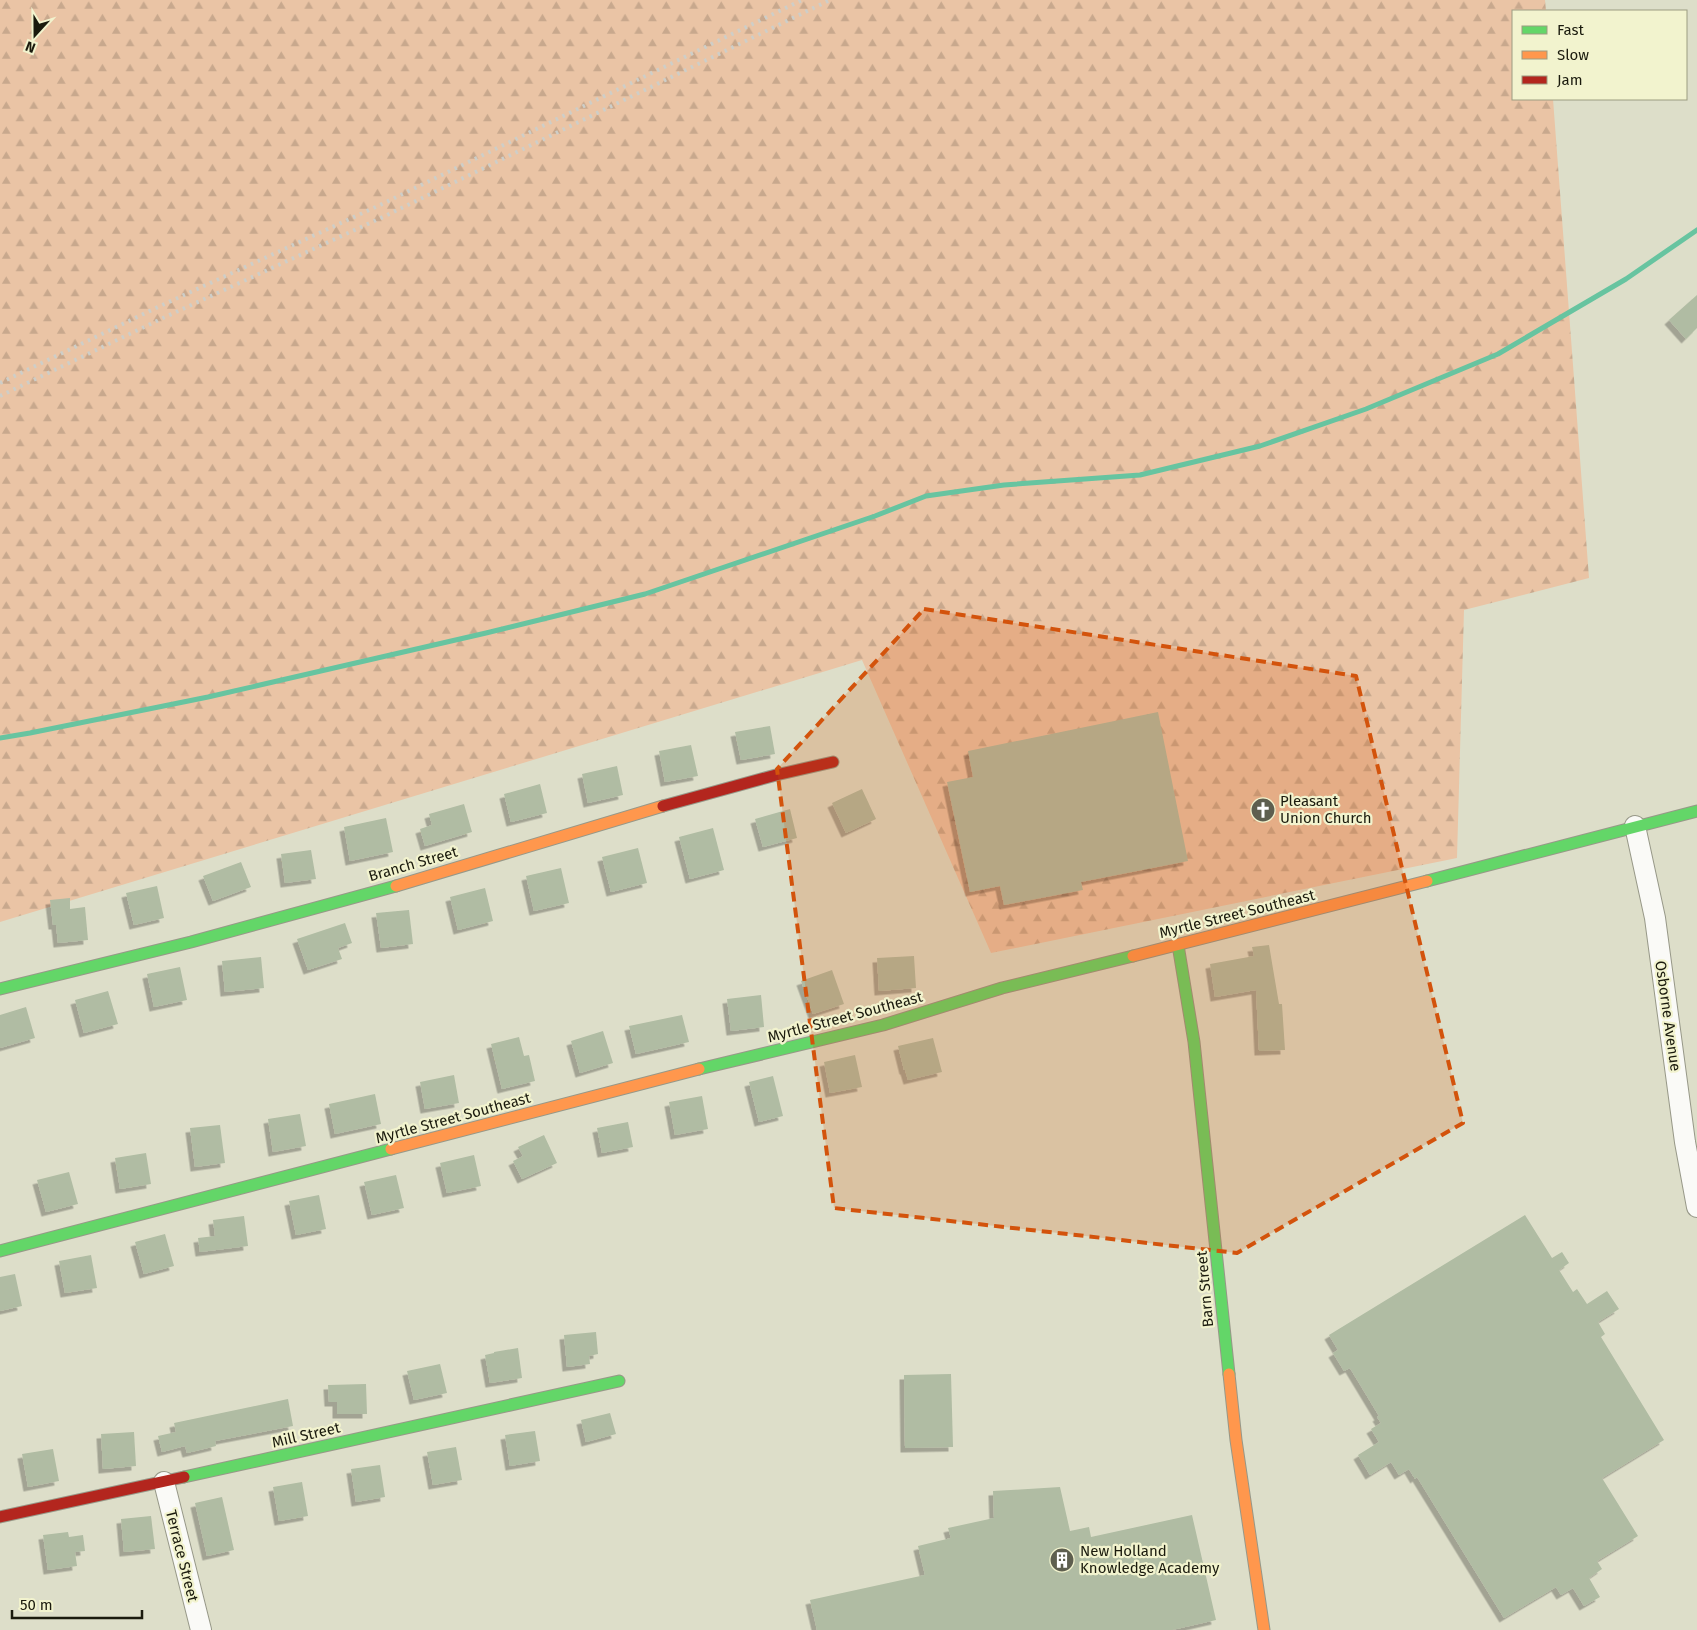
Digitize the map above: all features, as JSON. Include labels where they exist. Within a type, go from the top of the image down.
[{"type":"street","name":"Branch Street","points":[[0,989],[133,958],[382,890],[764,778],[832,762]]},
{"type":"street","name":"Myrtle Street Southeast","points":[[0,1251],[676,1075],[883,1025],[1002,988],[1178,945],[1697,811]]},
{"type":"street","name":"Osborne Avenue","points":[[1635,826],[1655,918],[1685,1142],[1697,1207]]},
{"type":"street","name":"Barn Street","points":[[1178,945],[1194,1042],[1236,1440],[1264,1630]]},
{"type":"street","name":"Mill Street","points":[[0,1517],[619,1381]]},
{"type":"street","name":"Terrace Street","points":[[164,1482],[201,1630]]},
{"type":"highlighted area","points":[[924,609],[1356,676],[1463,1123],[1237,1253],[834,1208],[777,769]]},
{"type":"green space","points":[[0,0],[1545,0],[1546,10],[1512,10],[1512,100],[1553,100],[1589,578],[1464,610],[1457,858],[991,953],[862,660],[0,922]]},
{"type":"building","points":[[1697,295],[1697,328],[1686,339],[1669,320]]},
{"type":"building","points":[[1158,712],[1188,861],[1081,882],[1083,890],[1004,905],[1000,886],[970,892],[947,782],[973,777],[968,751]]},
{"type":"building","points":[[770,726],[775,754],[741,760],[735,732]]},
{"type":"building","points":[[691,745],[698,776],[665,782],[659,751]]},
{"type":"building","points":[[617,766],[623,795],[588,803],[582,774]]},
{"type":"building","points":[[540,784],[547,813],[511,822],[504,794]]},
{"type":"building","points":[[862,789],[876,819],[846,833],[832,803]]},
{"type":"building","points":[[464,804],[472,832],[425,846],[420,829],[432,825],[429,814]]},
{"type":"building","points":[[790,809],[797,838],[763,847],[755,819]]},
{"type":"building","points":[[386,818],[393,852],[350,861],[344,827]]},
{"type":"building","points":[[713,828],[724,870],[690,879],[679,837]]},
{"type":"building","points":[[638,848],[647,883],[611,892],[602,857]]},
{"type":"building","points":[[311,850],[316,879],[285,883],[281,854]]},
{"type":"building","points":[[241,862],[251,887],[213,901],[203,876]]},
{"type":"building","points":[[561,868],[569,903],[534,911],[526,876]]},
{"type":"building","points":[[157,886],[164,918],[134,925],[126,893]]},
{"type":"building","points":[[485,888],[493,921],[458,930],[450,897]]},
{"type":"building","points":[[70,898],[70,909],[85,907],[88,940],[58,943],[56,925],[53,925],[50,900]]},
{"type":"building","points":[[409,910],[413,944],[381,948],[376,913]]},
{"type":"building","points":[[345,923],[352,943],[338,948],[342,959],[308,970],[297,939]]},
{"type":"building","points":[[1269,945],[1279,1004],[1282,1004],[1285,1050],[1259,1051],[1256,990],[1215,997],[1210,964],[1254,956],[1252,947]]},
{"type":"building","points":[[914,956],[916,988],[879,991],[877,958]]},
{"type":"building","points":[[261,957],[264,988],[225,992],[222,961]]},
{"type":"building","points":[[180,967],[187,1000],[154,1007],[147,974]]},
{"type":"building","points":[[832,970],[844,1004],[813,1014],[801,981]]},
{"type":"building","points":[[108,991],[118,1024],[84,1033],[75,1000]]},
{"type":"building","points":[[761,995],[764,1027],[731,1031],[727,999]]},
{"type":"building","points":[[26,1007],[35,1038],[0,1048],[0,1015]]},
{"type":"building","points":[[682,1015],[689,1042],[636,1054],[629,1026]]},
{"type":"building","points":[[603,1031],[613,1063],[580,1073],[571,1041]]},
{"type":"building","points":[[519,1037],[524,1056],[529,1055],[535,1081],[502,1089],[491,1044]]},
{"type":"building","points":[[933,1038],[942,1072],[908,1080],[898,1046]]},
{"type":"building","points":[[855,1055],[862,1087],[830,1093],[824,1062]]},
{"type":"building","points":[[454,1075],[459,1103],[425,1109],[420,1082]]},
{"type":"building","points":[[773,1076],[783,1116],[759,1122],[749,1082]]},
{"type":"building","points":[[375,1094],[381,1124],[335,1134],[329,1104]]},
{"type":"building","points":[[702,1096],[708,1129],[675,1135],[669,1102]]},
{"type":"building","points":[[300,1114],[306,1146],[273,1152],[268,1119]]},
{"type":"building","points":[[628,1122],[633,1147],[602,1153],[597,1128]]},
{"type":"building","points":[[220,1125],[225,1163],[195,1167],[190,1128]]},
{"type":"building","points":[[544,1135],[557,1163],[522,1179],[513,1161],[523,1156],[518,1147]]},
{"type":"building","points":[[146,1153],[151,1184],[120,1189],[115,1158]]},
{"type":"building","points":[[474,1155],[481,1186],[447,1193],[440,1163]]},
{"type":"building","points":[[69,1172],[78,1204],[46,1212],[37,1180]]},
{"type":"building","points":[[396,1175],[404,1208],[372,1215],[364,1182]]},
{"type":"building","points":[[319,1195],[326,1229],[296,1235],[289,1201]]},
{"type":"building","points":[[1525,1215],[1552,1258],[1562,1252],[1569,1263],[1559,1270],[1573,1292],[1577,1289],[1587,1304],[1607,1291],[1619,1309],[1598,1322],[1605,1334],[1601,1337],[1664,1440],[1602,1478],[1638,1536],[1597,1561],[1602,1569],[1589,1578],[1600,1597],[1584,1606],[1573,1588],[1561,1595],[1556,1587],[1504,1618],[1417,1477],[1415,1479],[1409,1469],[1399,1475],[1391,1462],[1370,1475],[1358,1455],[1379,1442],[1371,1429],[1381,1423],[1377,1417],[1379,1416],[1350,1368],[1344,1371],[1333,1353],[1338,1350],[1329,1335]]},
{"type":"building","points":[[244,1216],[248,1246],[200,1252],[198,1238],[215,1236],[213,1220]]},
{"type":"building","points":[[165,1234],[174,1266],[144,1274],[135,1242]]},
{"type":"building","points":[[91,1255],[97,1288],[65,1293],[59,1261]]},
{"type":"building","points":[[15,1274],[22,1306],[0,1311],[0,1277]]},
{"type":"building","points":[[596,1332],[598,1354],[589,1356],[590,1364],[567,1367],[564,1335]]},
{"type":"building","points":[[518,1348],[522,1378],[490,1383],[485,1355]]},
{"type":"building","points":[[440,1364],[447,1393],[414,1400],[407,1371]]},
{"type":"building","points":[[951,1374],[953,1447],[905,1448],[904,1375]]},
{"type":"building","points":[[366,1384],[367,1414],[337,1414],[337,1402],[329,1402],[328,1385]]},
{"type":"building","points":[[288,1399],[293,1426],[215,1441],[216,1446],[187,1453],[185,1446],[162,1452],[158,1436],[176,1432],[174,1423]]},
{"type":"building","points":[[610,1413],[616,1434],[586,1442],[581,1420]]},
{"type":"building","points":[[535,1431],[540,1461],[510,1466],[505,1435]]},
{"type":"building","points":[[134,1432],[136,1466],[103,1469],[101,1434]]},
{"type":"building","points":[[456,1447],[462,1480],[433,1485],[427,1452]]},
{"type":"building","points":[[53,1449],[59,1481],[28,1487],[22,1454]]},
{"type":"building","points":[[380,1465],[385,1497],[356,1502],[351,1469]]},
{"type":"building","points":[[302,1482],[308,1516],[279,1521],[273,1487]]},
{"type":"building","name":"New Holland Knowledge Academy","points":[[1060,1487],[1070,1531],[1089,1527],[1091,1537],[1192,1515],[1216,1620],[1172,1630],[817,1630],[810,1600],[925,1575],[918,1546],[951,1538],[948,1528],[994,1518],[993,1491]]},
{"type":"building","points":[[222,1497],[234,1550],[207,1556],[195,1503]]},
{"type":"building","points":[[151,1516],[155,1549],[124,1552],[121,1519]]},
{"type":"building","points":[[68,1532],[69,1537],[83,1535],[85,1551],[75,1552],[77,1566],[48,1570],[43,1535]]},
{"type":"waterway","points":[[0,738],[208,697],[645,594],[875,516],[926,496],[1004,485],[1140,475],[1260,446],[1366,409],[1498,354],[1626,279],[1697,230]]},
{"type":"railway","points":[[0,383],[158,307],[378,206],[802,0]]},
{"type":"railway","points":[[0,396],[163,318],[383,217],[830,0]]},
{"type":"traffic: fast","points":[[1427,881],[1697,811]]},
{"type":"traffic: fast","points":[[0,989],[191,942],[396,886]]},
{"type":"traffic: fast","points":[[1178,945],[1194,1042],[1229,1374]]},
{"type":"traffic: fast","points":[[699,1069],[883,1025],[1002,988],[1133,956]]},
{"type":"traffic: fast","points":[[0,1251],[391,1149]]},
{"type":"traffic: fast","points":[[184,1477],[619,1381]]},
{"type":"traffic: slow","points":[[396,886],[663,806]]},
{"type":"traffic: slow","points":[[1133,956],[1427,881]]},
{"type":"traffic: slow","points":[[391,1149],[699,1069]]},
{"type":"traffic: slow","points":[[1229,1374],[1236,1440],[1264,1630]]},
{"type":"traffic: jam","points":[[663,806],[776,775],[833,762]]},
{"type":"traffic: jam","points":[[0,1517],[184,1477]]},
{"type":"place","name":"Pleasant Union Church","points":[[1263,810]]},
{"type":"place","name":"New Holland Knowledge Academy","points":[[1062,1560]]}]
